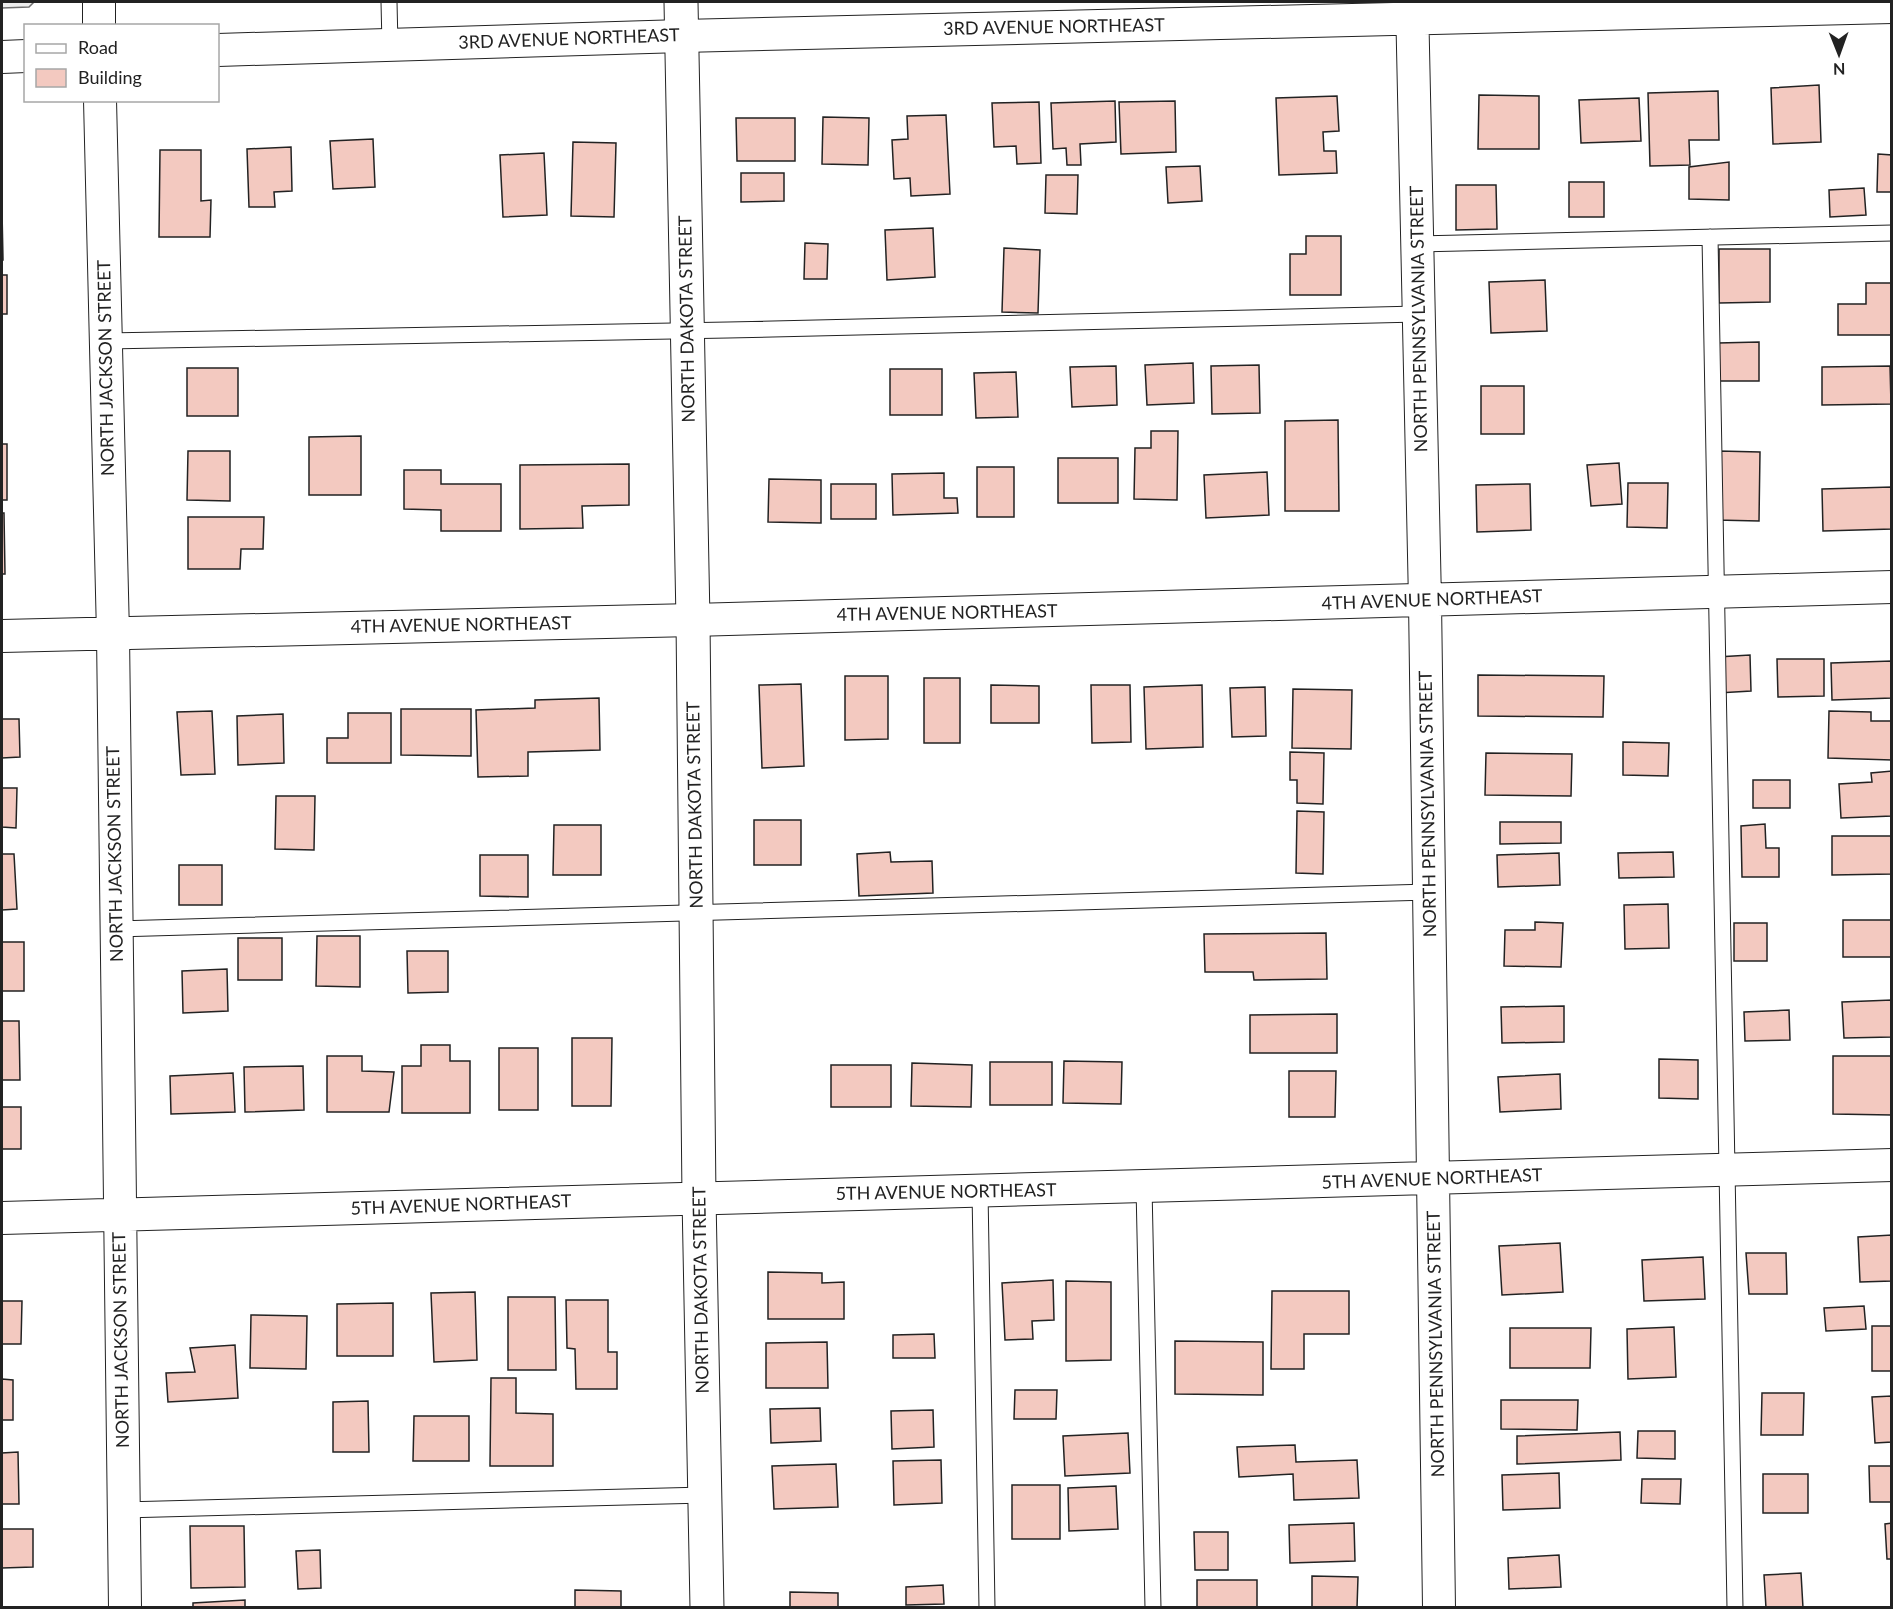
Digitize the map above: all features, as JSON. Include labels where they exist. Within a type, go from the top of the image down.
[{"type":"street","points":[[99,2],[99,24]]},
{"type":"street","name":"NORTH DAKOTA STREET","points":[[681,2],[693,620],[699,1198],[707,1608]]},
{"type":"street","name":"3RD AVENUE NORTHEAST","points":[[219,50],[1412,10],[1700,6],[1892,7]]},
{"type":"street","name":"NORTH PENNSYLVANIA STREET","points":[[1412,10],[1425,601],[1439,1608]]},
{"type":"street","points":[[2,57],[24,56]]},
{"type":"street","name":"NORTH JACKSON STREET","points":[[100,102],[112,634],[125,1608]]},
{"type":"street","name":"4TH AVENUE NORTHEAST","points":[[2,636],[693,620],[1892,587]]},
{"type":"street","name":"5TH AVENUE NORTHEAST","points":[[2,1218],[1892,1165]]},
{"type":"lane","points":[[389,2],[390,45]]},
{"type":"lane","points":[[1417,244],[1892,233]]},
{"type":"lane","points":[[1710,237],[1735,1608]]},
{"type":"lane","points":[[106,341],[688,331],[1418,314]]},
{"type":"lane","points":[[116,929],[1429,892]]},
{"type":"lane","points":[[1144,1187],[1153,1608]]},
{"type":"lane","points":[[980,1191],[987,1608]]},
{"type":"lane","points":[[123,1510],[705,1496]]},
{"type":"shaded area","points":[[2,2],[34,2],[29,7],[2,8]]},
{"type":"building","points":[[1819,85],[1821,142],[1773,144],[1771,88]]},
{"type":"building","points":[[1718,91],[1719,140],[1689,140],[1690,165],[1650,166],[1648,93]]},
{"type":"building","points":[[1479,95],[1539,96],[1539,149],[1478,149]]},
{"type":"building","points":[[1337,96],[1339,131],[1323,132],[1324,151],[1336,151],[1337,173],[1279,175],[1276,98]]},
{"type":"building","points":[[1639,98],[1641,141],[1581,143],[1579,100]]},
{"type":"building","points":[[1115,101],[1116,142],[1080,144],[1081,165],[1067,165],[1066,148],[1053,149],[1051,103]]},
{"type":"building","points":[[1175,101],[1176,152],[1121,154],[1119,102]]},
{"type":"building","points":[[1039,102],[1041,163],[1017,164],[1016,146],[994,147],[992,103]]},
{"type":"building","points":[[946,115],[950,194],[911,196],[910,178],[894,179],[892,140],[908,139],[907,116]]},
{"type":"building","points":[[823,117],[869,118],[868,165],[822,164]]},
{"type":"building","points":[[736,118],[795,118],[795,161],[737,161]]},
{"type":"building","points":[[373,139],[375,187],[333,189],[330,141]]},
{"type":"building","points":[[573,142],[616,143],[614,217],[571,216]]},
{"type":"building","points":[[291,147],[292,191],[274,192],[275,207],[249,207],[247,149]]},
{"type":"building","points":[[160,150],[201,150],[201,201],[211,200],[210,237],[159,237]]},
{"type":"building","points":[[544,153],[547,215],[503,217],[500,155]]},
{"type":"building","points":[[1878,154],[1892,155],[1892,192],[1877,192]]},
{"type":"building","points":[[1729,162],[1729,200],[1689,199],[1689,167]]},
{"type":"building","points":[[1200,166],[1202,201],[1168,203],[1166,167]]},
{"type":"building","points":[[741,173],[784,173],[784,201],[741,202]]},
{"type":"building","points":[[1046,175],[1078,175],[1077,214],[1045,213]]},
{"type":"building","points":[[1569,182],[1604,182],[1604,217],[1569,217]]},
{"type":"building","points":[[1456,185],[1496,185],[1497,229],[1456,230]]},
{"type":"building","points":[[1864,188],[1866,215],[1830,217],[1829,190]]},
{"type":"building","points":[[2,211],[3,260],[2,260]]},
{"type":"building","points":[[933,228],[935,277],[887,280],[885,230]]},
{"type":"building","points":[[1306,236],[1341,236],[1341,295],[1290,295],[1290,254],[1306,254]]},
{"type":"building","points":[[805,243],[828,244],[827,279],[804,279]]},
{"type":"building","points":[[1004,248],[1040,250],[1038,313],[1002,312]]},
{"type":"building","points":[[1719,249],[1770,249],[1770,302],[1719,303]]},
{"type":"building","points":[[2,275],[7,275],[7,314],[2,314]]},
{"type":"building","points":[[1545,280],[1547,331],[1491,333],[1489,282]]},
{"type":"building","points":[[1866,283],[1892,283],[1892,335],[1838,335],[1838,304],[1866,304]]},
{"type":"building","points":[[1759,342],[1759,381],[1719,381],[1718,343]]},
{"type":"building","points":[[1193,363],[1194,403],[1147,405],[1145,365]]},
{"type":"building","points":[[1259,365],[1260,413],[1212,414],[1211,366]]},
{"type":"building","points":[[1116,366],[1117,405],[1072,407],[1070,367]]},
{"type":"building","points":[[1890,366],[1891,404],[1822,405],[1822,367]]},
{"type":"building","points":[[187,368],[238,368],[238,416],[187,416]]},
{"type":"building","points":[[890,369],[942,369],[942,415],[890,415]]},
{"type":"building","points":[[1016,372],[1018,417],[976,418],[974,373]]},
{"type":"building","points":[[1481,386],[1524,386],[1524,434],[1481,434]]},
{"type":"building","points":[[1338,420],[1339,511],[1285,511],[1285,421]]},
{"type":"building","points":[[1151,431],[1178,431],[1177,500],[1134,499],[1135,448],[1151,448]]},
{"type":"building","points":[[361,436],[361,495],[309,495],[309,437]]},
{"type":"building","points":[[2,444],[7,444],[7,500],[2,500]]},
{"type":"building","points":[[188,451],[230,451],[230,501],[187,500]]},
{"type":"building","points":[[1718,451],[1760,452],[1759,521],[1716,520]]},
{"type":"building","points":[[1058,458],[1118,458],[1118,503],[1058,503]]},
{"type":"building","points":[[1619,463],[1622,504],[1591,506],[1587,465]]},
{"type":"building","points":[[629,464],[629,505],[582,506],[583,528],[520,529],[520,465]]},
{"type":"building","points":[[977,467],[1014,467],[1014,517],[977,517]]},
{"type":"building","points":[[404,470],[441,470],[441,484],[501,484],[501,531],[441,531],[441,510],[404,509]]},
{"type":"building","points":[[1267,472],[1269,515],[1206,518],[1204,475]]},
{"type":"building","points":[[944,473],[944,498],[957,498],[958,513],[893,515],[892,474]]},
{"type":"building","points":[[769,479],[821,480],[821,523],[768,522]]},
{"type":"building","points":[[1628,483],[1668,483],[1667,528],[1627,527]]},
{"type":"building","points":[[831,484],[876,484],[876,519],[831,519]]},
{"type":"building","points":[[1530,484],[1531,530],[1477,532],[1476,485]]},
{"type":"building","points":[[1892,487],[1892,529],[1823,531],[1822,489]]},
{"type":"building","points":[[2,513],[4,513],[5,574],[2,574]]},
{"type":"building","points":[[188,517],[264,517],[263,549],[241,549],[240,569],[188,569]]},
{"type":"building","points":[[1750,655],[1751,691],[1718,693],[1717,657]]},
{"type":"building","points":[[1777,659],[1824,659],[1824,696],[1778,697]]},
{"type":"building","points":[[1892,661],[1892,698],[1832,700],[1831,663]]},
{"type":"building","points":[[1478,675],[1604,676],[1603,717],[1478,716]]},
{"type":"building","points":[[845,676],[888,676],[888,739],[845,740]]},
{"type":"building","points":[[924,678],[960,678],[960,743],[924,743]]},
{"type":"building","points":[[801,684],[804,766],[762,768],[759,685]]},
{"type":"building","points":[[991,685],[1039,686],[1039,723],[991,723]]},
{"type":"building","points":[[1091,685],[1130,685],[1131,742],[1092,743]]},
{"type":"building","points":[[1202,685],[1203,747],[1146,749],[1144,687]]},
{"type":"building","points":[[1265,687],[1266,736],[1232,737],[1230,688]]},
{"type":"building","points":[[1293,689],[1352,690],[1351,749],[1292,748]]},
{"type":"building","points":[[599,698],[600,750],[528,752],[528,776],[478,777],[476,710],[535,708],[535,700]]},
{"type":"building","points":[[401,709],[471,709],[471,756],[401,755]]},
{"type":"building","points":[[212,711],[215,774],[181,775],[177,712]]},
{"type":"building","points":[[1829,711],[1871,712],[1871,721],[1892,721],[1892,760],[1828,758]]},
{"type":"building","points":[[348,713],[391,713],[391,763],[327,763],[327,738],[348,738]]},
{"type":"building","points":[[283,714],[284,763],[238,765],[237,716]]},
{"type":"building","points":[[2,719],[19,719],[20,757],[2,758]]},
{"type":"building","points":[[1623,742],[1669,743],[1668,776],[1623,775]]},
{"type":"building","points":[[1290,752],[1324,753],[1323,804],[1297,803],[1297,780],[1290,780]]},
{"type":"building","points":[[1486,753],[1572,754],[1571,796],[1485,795]]},
{"type":"building","points":[[1892,771],[1892,816],[1841,818],[1839,784],[1872,782],[1871,773]]},
{"type":"building","points":[[1753,780],[1790,780],[1790,808],[1753,808]]},
{"type":"building","points":[[2,788],[17,788],[16,828],[2,827]]},
{"type":"building","points":[[276,796],[315,796],[314,850],[275,849]]},
{"type":"building","points":[[1297,811],[1324,812],[1323,874],[1296,873]]},
{"type":"building","points":[[754,820],[801,820],[801,865],[754,865]]},
{"type":"building","points":[[1500,822],[1561,822],[1561,843],[1500,844]]},
{"type":"building","points":[[1765,824],[1766,848],[1779,848],[1779,877],[1742,877],[1741,826]]},
{"type":"building","points":[[554,825],[601,825],[601,875],[553,875]]},
{"type":"building","points":[[1832,836],[1892,836],[1892,874],[1832,875]]},
{"type":"building","points":[[890,852],[891,862],[932,861],[933,893],[859,896],[857,854]]},
{"type":"building","points":[[1673,852],[1674,877],[1619,878],[1618,853]]},
{"type":"building","points":[[1559,853],[1560,885],[1498,887],[1497,855]]},
{"type":"building","points":[[2,854],[14,854],[17,909],[2,910]]},
{"type":"building","points":[[480,855],[528,855],[528,897],[480,896]]},
{"type":"building","points":[[179,865],[222,865],[222,905],[179,905]]},
{"type":"building","points":[[1668,904],[1669,948],[1625,949],[1624,905]]},
{"type":"building","points":[[1843,920],[1892,920],[1892,957],[1843,957]]},
{"type":"building","points":[[1535,922],[1563,923],[1561,967],[1504,966],[1505,930],[1535,930]]},
{"type":"building","points":[[1734,923],[1767,923],[1767,961],[1734,961]]},
{"type":"building","points":[[1326,933],[1327,979],[1254,980],[1253,972],[1205,972],[1204,934]]},
{"type":"building","points":[[317,936],[360,936],[360,987],[316,986]]},
{"type":"building","points":[[238,938],[282,938],[282,980],[238,980]]},
{"type":"building","points":[[2,942],[24,942],[24,991],[2,991]]},
{"type":"building","points":[[407,951],[448,951],[448,992],[408,993]]},
{"type":"building","points":[[227,969],[228,1011],[183,1013],[182,971]]},
{"type":"building","points":[[1892,1000],[1892,1037],[1844,1038],[1842,1002]]},
{"type":"building","points":[[1564,1006],[1564,1042],[1502,1043],[1501,1007]]},
{"type":"building","points":[[1789,1010],[1790,1040],[1745,1041],[1744,1012]]},
{"type":"building","points":[[1337,1014],[1337,1053],[1250,1053],[1250,1015]]},
{"type":"building","points":[[2,1021],[19,1021],[20,1080],[2,1080]]},
{"type":"building","points":[[572,1038],[612,1038],[611,1106],[572,1106]]},
{"type":"building","points":[[421,1045],[450,1045],[450,1061],[470,1061],[470,1113],[402,1113],[402,1066],[421,1066]]},
{"type":"building","points":[[499,1048],[538,1048],[538,1110],[499,1110]]},
{"type":"building","points":[[327,1056],[362,1056],[362,1071],[394,1072],[389,1112],[327,1112]]},
{"type":"building","points":[[1833,1056],[1892,1056],[1892,1115],[1833,1114]]},
{"type":"building","points":[[1659,1059],[1698,1060],[1698,1099],[1659,1098]]},
{"type":"building","points":[[1064,1061],[1122,1062],[1121,1104],[1063,1103]]},
{"type":"building","points":[[990,1062],[1052,1062],[1052,1105],[990,1105]]},
{"type":"building","points":[[912,1063],[972,1065],[971,1107],[911,1106]]},
{"type":"building","points":[[831,1065],[891,1065],[891,1107],[831,1107]]},
{"type":"building","points":[[303,1066],[304,1110],[245,1112],[244,1067]]},
{"type":"building","points":[[1289,1071],[1336,1071],[1335,1117],[1289,1117]]},
{"type":"building","points":[[233,1073],[235,1112],[171,1114],[170,1076]]},
{"type":"building","points":[[1560,1074],[1561,1109],[1500,1112],[1498,1077]]},
{"type":"building","points":[[2,1107],[21,1107],[21,1149],[2,1149]]},
{"type":"building","points":[[1892,1235],[1892,1281],[1860,1282],[1858,1237]]},
{"type":"building","points":[[1560,1243],[1563,1292],[1502,1295],[1499,1246]]},
{"type":"building","points":[[1746,1253],[1786,1253],[1787,1294],[1749,1294]]},
{"type":"building","points":[[1703,1257],[1705,1299],[1644,1301],[1642,1260]]},
{"type":"building","points":[[768,1272],[822,1273],[822,1283],[844,1282],[844,1319],[768,1319]]},
{"type":"building","points":[[1053,1280],[1054,1320],[1032,1321],[1033,1339],[1005,1340],[1002,1283]]},
{"type":"building","points":[[1066,1281],[1111,1282],[1111,1360],[1066,1361]]},
{"type":"building","points":[[1272,1291],[1349,1291],[1349,1334],[1304,1334],[1304,1369],[1271,1369]]},
{"type":"building","points":[[475,1292],[477,1360],[434,1362],[431,1293]]},
{"type":"building","points":[[508,1297],[555,1297],[556,1370],[508,1370]]},
{"type":"building","points":[[566,1300],[608,1300],[608,1352],[617,1352],[617,1389],[576,1389],[575,1349],[567,1348]]},
{"type":"building","points":[[2,1301],[22,1301],[21,1344],[2,1344]]},
{"type":"building","points":[[393,1303],[393,1356],[337,1356],[337,1304]]},
{"type":"building","points":[[1864,1306],[1866,1329],[1826,1331],[1824,1308]]},
{"type":"building","points":[[251,1315],[307,1316],[306,1369],[250,1368]]},
{"type":"building","points":[[1872,1326],[1892,1326],[1892,1371],[1872,1371]]},
{"type":"building","points":[[1674,1327],[1676,1377],[1628,1379],[1627,1329]]},
{"type":"building","points":[[1510,1328],[1591,1328],[1590,1368],[1510,1368]]},
{"type":"building","points":[[934,1334],[935,1358],[893,1358],[893,1335]]},
{"type":"building","points":[[1175,1341],[1263,1342],[1263,1395],[1175,1394]]},
{"type":"building","points":[[827,1342],[828,1388],[766,1388],[766,1343]]},
{"type":"building","points":[[235,1345],[238,1398],[168,1402],[166,1373],[195,1372],[190,1348]]},
{"type":"building","points":[[491,1378],[516,1378],[516,1413],[553,1414],[553,1466],[490,1466]]},
{"type":"building","points":[[2,1379],[13,1380],[13,1420],[2,1420]]},
{"type":"building","points":[[1015,1390],[1057,1390],[1056,1419],[1014,1419]]},
{"type":"building","points":[[1762,1393],[1804,1393],[1803,1435],[1761,1435]]},
{"type":"building","points":[[1892,1396],[1892,1442],[1875,1443],[1872,1397]]},
{"type":"building","points":[[1501,1400],[1578,1400],[1577,1430],[1501,1429]]},
{"type":"building","points":[[368,1401],[369,1452],[333,1452],[333,1402]]},
{"type":"building","points":[[820,1408],[821,1441],[771,1443],[770,1409]]},
{"type":"building","points":[[933,1410],[934,1447],[892,1449],[891,1411]]},
{"type":"building","points":[[414,1416],[469,1416],[469,1461],[413,1461]]},
{"type":"building","points":[[1638,1431],[1675,1431],[1675,1459],[1637,1458]]},
{"type":"building","points":[[1620,1432],[1621,1460],[1517,1464],[1517,1436]]},
{"type":"building","points":[[1128,1433],[1130,1473],[1065,1476],[1063,1436]]},
{"type":"building","points":[[1295,1445],[1296,1462],[1357,1460],[1359,1498],[1294,1500],[1293,1474],[1239,1477],[1237,1447]]},
{"type":"building","points":[[18,1452],[19,1504],[2,1504],[2,1453]]},
{"type":"building","points":[[941,1460],[942,1503],[894,1505],[893,1461]]},
{"type":"building","points":[[836,1464],[838,1507],[774,1509],[772,1466]]},
{"type":"building","points":[[1869,1466],[1892,1466],[1892,1502],[1870,1502]]},
{"type":"building","points":[[1559,1473],[1560,1508],[1503,1510],[1502,1475]]},
{"type":"building","points":[[1763,1474],[1808,1474],[1808,1513],[1763,1513]]},
{"type":"building","points":[[1642,1479],[1681,1479],[1680,1504],[1641,1503]]},
{"type":"building","points":[[1012,1485],[1060,1485],[1060,1539],[1012,1539]]},
{"type":"building","points":[[1116,1486],[1118,1529],[1069,1531],[1068,1488]]},
{"type":"building","points":[[1354,1523],[1355,1561],[1290,1563],[1289,1525]]},
{"type":"building","points":[[1892,1523],[1892,1559],[1887,1559],[1885,1524]]},
{"type":"building","points":[[190,1526],[244,1526],[245,1587],[191,1588]]},
{"type":"building","points":[[2,1529],[33,1529],[33,1567],[2,1568]]},
{"type":"building","points":[[1194,1532],[1228,1532],[1228,1570],[1195,1570]]},
{"type":"building","points":[[320,1550],[321,1588],[298,1589],[296,1551]]},
{"type":"building","points":[[1559,1555],[1561,1587],[1509,1589],[1508,1558]]},
{"type":"building","points":[[1801,1573],[1803,1608],[1766,1608],[1764,1575]]},
{"type":"building","points":[[1312,1576],[1358,1577],[1357,1608],[1312,1608]]},
{"type":"building","points":[[1197,1580],[1257,1580],[1257,1608],[1197,1608]]},
{"type":"building","points":[[943,1585],[944,1604],[906,1605],[906,1587]]},
{"type":"building","points":[[575,1590],[621,1591],[621,1608],[575,1608]]},
{"type":"building","points":[[790,1592],[838,1593],[838,1608],[790,1608]]},
{"type":"building","points":[[245,1600],[245,1608],[193,1608],[193,1603]]}]
